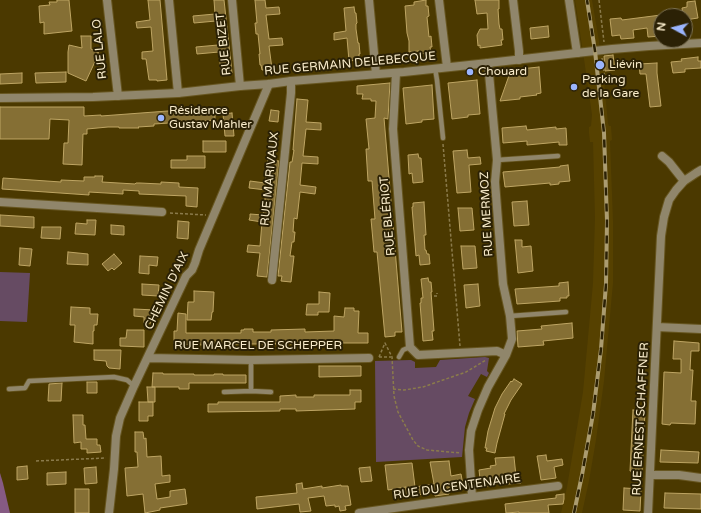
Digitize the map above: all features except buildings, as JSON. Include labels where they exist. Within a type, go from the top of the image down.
[{"type":"street","name":"RUE LALO","points":[[107,0],[118,96]]},
{"type":"street","points":[[168,0],[178,93]]},
{"type":"street","name":"RUE BIZET","points":[[232,0],[240,86]]},
{"type":"street","points":[[369,0],[376,74]]},
{"type":"street","points":[[439,0],[447,67]]},
{"type":"street","points":[[513,0],[519,60]]},
{"type":"street","points":[[569,0],[577,53]]},
{"type":"street","name":"RUE GERMAIN DELEBECQUE","points":[[0,98],[118,96],[178,93],[291,81],[396,73],[603,50],[701,43]]},
{"type":"street","name":"RUE MERMOZ","points":[[488,63],[497,160],[495,182],[502,276],[510,316],[512,339],[506,355]]},
{"type":"street","name":"RUE BLÉRIOT","points":[[396,73],[393,129],[410,347]]},
{"type":"street","name":"RUE MARIVAUX","points":[[272,280],[291,81]]},
{"type":"street","name":"CHEMIN D'AIX","points":[[109,513],[116,436],[120,418],[186,276],[192,270],[268,84]]},
{"type":"street","points":[[662,156],[669,162],[684,181]]},
{"type":"street","name":"RUE ERNEST SCHAFFNER","points":[[648,513],[661,236],[669,200],[684,181],[701,170]]},
{"type":"street","points":[[0,202],[162,212]]},
{"type":"street","name":"RUE ERNEST SCHAFFNER","points":[[657,327],[701,329]]},
{"type":"street","points":[[410,347],[418,355],[493,351],[506,355],[488,387],[471,431],[469,454],[472,497]]},
{"type":"street","name":"RUE MARCEL DE SCHEPPER","points":[[148,358],[251,360],[369,358]]},
{"type":"street","points":[[650,475],[678,475],[701,478]]},
{"type":"street","name":"RUE DU CENTENAIRE","points":[[359,513],[558,486]]},
{"type":"lane","points":[[435,68],[443,138]]},
{"type":"lane","points":[[497,160],[558,156]]},
{"type":"lane","points":[[510,316],[566,312]]},
{"type":"lane","points":[[399,356],[403,350],[410,347]]},
{"type":"lane","points":[[251,360],[251,392]]},
{"type":"lane","points":[[9,389],[25,388],[29,381],[114,377],[127,380],[134,386]]},
{"type":"lane","points":[[224,392],[271,392]]},
{"type":"path","points":[[599,0],[604,81]]},
{"type":"path","points":[[443,138],[461,352]]},
{"type":"path","points":[[162,212],[214,215]]},
{"type":"path","points":[[434,296],[437,296],[437,293]]},
{"type":"path","points":[[379,357],[385,343],[392,357],[394,396],[398,412],[413,440],[418,446],[427,450],[469,454]]},
{"type":"path","points":[[394,389],[404,390],[423,386],[466,372],[489,358],[493,351]]},
{"type":"path","points":[[369,358],[392,357]]},
{"type":"path","points":[[36,461],[107,458],[115,459]]},
{"type":"shaded area","points":[[575,0],[592,0],[599,41],[599,56],[603,56],[607,82],[604,82],[608,123],[609,126],[611,126],[612,140],[610,141],[613,221],[613,283],[604,381],[596,440],[582,513],[561,513],[567,487],[583,392],[593,283],[595,218],[593,142],[590,142],[589,133],[592,115]]},
{"type":"shaded area","points":[[0,272],[30,273],[27,322],[0,321]]},
{"type":"shaded area","points":[[489,358],[487,371],[489,373],[487,377],[481,374],[468,396],[475,399],[465,427],[462,457],[376,462],[375,361],[411,360],[415,362],[415,368],[436,367],[440,360]]},
{"type":"shaded area","points":[[0,473],[3,483],[10,513],[0,513]]},
{"type":"railway","points":[[574,513],[593,414],[601,349],[606,284],[607,221],[604,133],[595,51],[587,0]]},
{"type":"place","name":"Liévin","points":[[600,65]]},
{"type":"place","name":"Chouard","points":[[470,72]]},
{"type":"place","name":"Parking de la Gare","points":[[574,87]]},
{"type":"place","name":"Résidence Gustav Mahler","points":[[161,118]]}]
